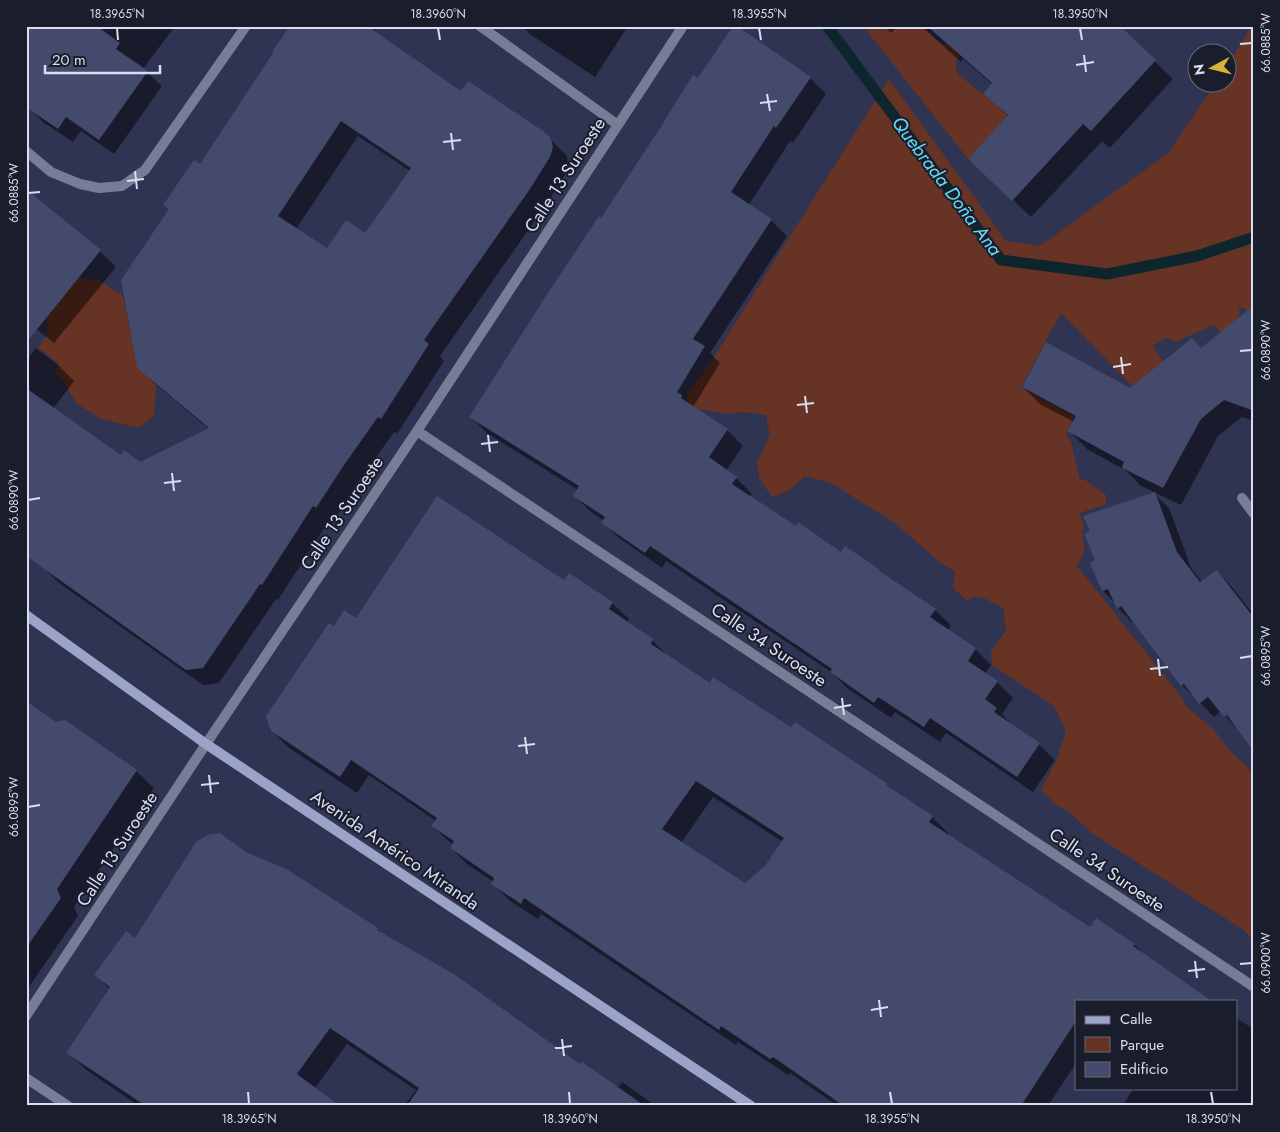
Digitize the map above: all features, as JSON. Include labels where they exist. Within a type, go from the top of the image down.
[{"type":"street","points":[[26,151],[51,172],[80,184],[100,188],[122,186],[145,170],[246,26]]},
{"type":"street","points":[[480,26],[618,125]]},
{"type":"street","name":"Calle 13 Suroeste","points":[[26,1016],[417,431],[683,26]]},
{"type":"street","name":"Calle 34 Suroeste","points":[[417,431],[1254,987]]},
{"type":"street","points":[[1242,498],[1254,514]]},
{"type":"street","name":"Avenida Américo Miranda","points":[[26,615],[206,744],[752,1106]]},
{"type":"street","points":[[26,1078],[68,1106]]},
{"type":"green space","points":[[863,26],[922,26],[943,45],[959,26],[992,27],[957,58],[956,68],[958,74],[1008,115],[968,159]]},
{"type":"green space","points":[[1251,26],[1254,26],[1254,313],[1239,306],[1240,354],[1214,325],[1175,342],[1165,338],[1153,346],[1163,362],[1176,431],[1061,313],[1021,387],[1074,416],[1067,435],[1071,442],[1080,480],[1085,480],[1106,495],[1106,504],[1080,513],[1084,525],[1082,533],[1085,549],[1077,566],[1189,709],[1214,730],[1229,750],[1251,771],[1254,793],[1254,944],[1245,931],[1093,834],[1068,811],[1055,804],[1041,790],[1056,761],[1066,731],[1054,706],[992,665],[991,651],[1006,631],[1003,608],[984,598],[974,596],[967,601],[953,588],[955,571],[942,564],[895,523],[831,483],[805,476],[790,490],[772,497],[759,478],[757,462],[770,435],[766,415],[742,412],[727,414],[701,409],[689,414],[687,394],[707,368],[889,79],[1006,241],[1040,246],[1168,153],[1210,92],[1238,92],[1238,48]]},
{"type":"green space","points":[[78,278],[98,280],[122,295],[137,367],[156,384],[154,416],[139,428],[101,419],[76,403],[63,381],[54,371],[59,364],[38,348],[48,334],[47,313]]},
{"type":"building","points":[[26,26],[97,26],[120,43],[116,49],[148,71],[99,140],[66,117],[58,129],[26,107]]},
{"type":"building","points":[[290,26],[367,26],[461,91],[468,81],[546,133],[551,139],[553,147],[550,157],[530,189],[424,340],[429,344],[381,419],[378,417],[316,508],[313,506],[262,585],[260,584],[203,668],[186,670],[26,556],[26,388],[121,455],[124,450],[140,462],[209,428],[137,368],[121,280],[169,209],[163,205],[194,160],[200,164]],"holes":[[[341,121],[411,168],[365,233],[346,220],[327,248],[278,216]]]},
{"type":"building","points":[[733,26],[737,26],[811,77],[776,128],[774,126],[731,192],[772,219],[693,339],[705,346],[677,392],[682,395],[681,398],[728,429],[709,457],[737,477],[732,484],[796,526],[798,522],[841,552],[845,546],[936,609],[930,617],[976,648],[968,661],[998,681],[985,699],[997,708],[994,712],[1040,743],[1017,777],[930,718],[924,727],[878,697],[874,703],[830,672],[832,669],[650,546],[645,553],[601,523],[605,517],[573,496],[579,486],[469,417],[544,299],[599,216],[601,218],[693,75],[698,78]]},
{"type":"building","points":[[927,26],[1120,26],[1156,60],[1091,131],[1083,124],[1012,201],[968,159],[1008,115],[983,94],[992,83]]},
{"type":"building","points":[[26,189],[101,250],[26,343]]},
{"type":"building","points":[[1254,305],[1254,411],[1224,400],[1201,419],[1163,488],[1122,468],[1124,462],[1067,431],[1076,416],[1022,387],[1046,342],[1130,388],[1192,338],[1201,348]]},
{"type":"building","points":[[1155,492],[1177,552],[1200,582],[1217,570],[1254,618],[1254,752],[1227,715],[1224,717],[1208,697],[1199,704],[1184,684],[1181,686],[1121,606],[1117,609],[1108,589],[1102,591],[1090,563],[1095,560],[1084,534],[1090,531],[1083,516]]},
{"type":"building","points":[[437,496],[564,580],[569,573],[613,602],[609,609],[653,639],[651,644],[710,683],[713,677],[791,727],[795,722],[933,816],[929,822],[1090,927],[1096,918],[1135,944],[1133,946],[1211,1000],[1075,1000],[1075,1023],[1021,1106],[844,1106],[773,1057],[770,1059],[721,1026],[719,1030],[524,898],[521,904],[491,884],[494,878],[450,848],[454,841],[431,826],[437,818],[351,760],[340,777],[271,731],[266,716],[329,623],[334,626],[344,610],[356,618]],"holes":[[[696,781],[784,838],[765,866],[745,883],[662,829]]]},
{"type":"building","points":[[26,701],[56,722],[65,720],[137,770],[57,889],[61,898],[26,948]]},
{"type":"building","points":[[220,833],[246,852],[288,870],[378,928],[377,930],[454,974],[580,1064],[582,1062],[645,1106],[407,1106],[419,1088],[330,1028],[297,1074],[340,1106],[146,1106],[66,1053],[110,987],[94,975],[126,931],[135,938],[196,842],[207,835]]},
{"type":"waterway","name":"Quebrada Doña Ana","points":[[827,26],[1001,260],[1107,274],[1197,256],[1254,237]]}]
